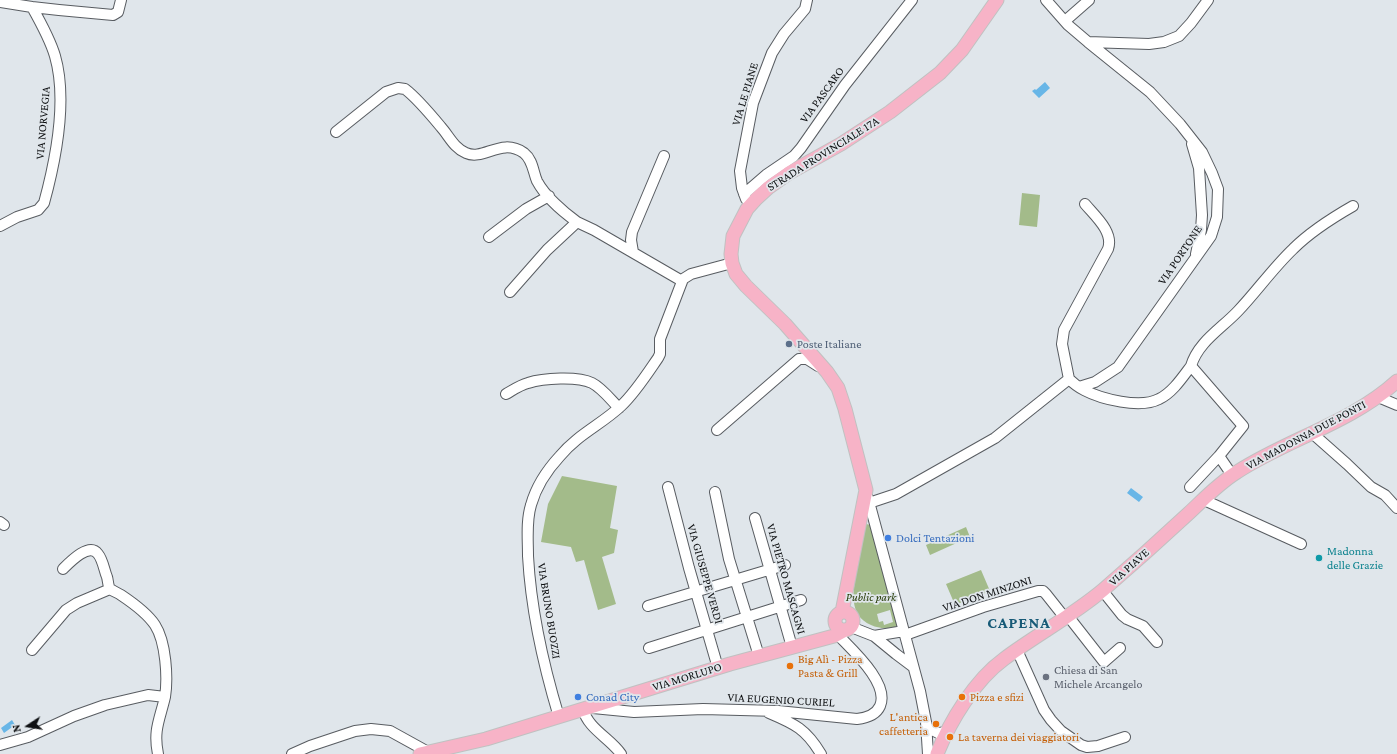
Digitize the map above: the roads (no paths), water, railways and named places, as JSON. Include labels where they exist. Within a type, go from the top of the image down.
[{"type":"main road","name":"STRADA PROVINCIALE 17A","points":[[839,615],[868,497],[852,434],[836,384],[785,324],[736,274],[732,263],[731,249],[733,236],[747,199],[841,144],[890,112],[931,81],[962,50],[997,0]]},
{"type":"main road","name":"VIA MADONNA DUE PONTI","points":[[1232,474],[1357,410],[1397,381]]},
{"type":"main road","name":"VIA PIAVE","points":[[937,754],[958,712],[978,684],[992,669],[1017,650],[1067,617],[1102,590],[1232,474]]},
{"type":"main road","points":[[839,615],[837,627],[845,630]]},
{"type":"main road","points":[[817,640],[839,615]]},
{"type":"main road","name":"VIA MORLUPO","points":[[424,753],[479,741],[718,668],[817,640],[845,630]]},
{"type":"street","points":[[0,2],[32,7],[113,15],[118,12],[121,0]]},
{"type":"street","name":"VIA LE PIANE","points":[[747,199],[741,183],[740,171],[755,96],[767,64],[775,48],[805,8],[807,0]]},
{"type":"street","name":"VIA PASCARO","points":[[747,199],[766,175],[794,156],[801,148],[845,85],[912,0]]},
{"type":"street","name":"VIA PORTONE","points":[[1046,0],[1065,22],[1138,81],[1180,124],[1202,152],[1218,189],[1217,217],[1211,236],[1118,367],[1096,382],[1079,387]]},
{"type":"street","points":[[1065,22],[1089,0]]},
{"type":"street","points":[[1088,42],[1149,44],[1169,41],[1182,33],[1208,0]]},
{"type":"street","name":"VIA NORVEGIA","points":[[0,226],[11,219],[38,210],[44,203],[57,145],[60,104],[58,68],[51,43],[32,7]]},
{"type":"street","points":[[336,132],[386,92],[402,88],[410,94],[441,126],[454,145],[464,152],[475,155],[499,148],[506,148],[518,150],[524,153],[531,163],[537,180],[549,196],[561,209],[577,222],[633,252],[682,281],[687,276],[692,274],[732,263]]},
{"type":"street","points":[[1190,137],[1199,168],[1202,215],[1201,230],[1195,258]]},
{"type":"street","points":[[633,252],[631,240],[632,232],[664,156]]},
{"type":"street","points":[[489,237],[526,209],[549,196]]},
{"type":"street","points":[[1085,204],[1106,231],[1110,238],[1110,242],[1108,249],[1064,330],[1062,344],[1069,379],[1079,387],[1094,394],[1136,403],[1150,402],[1167,394],[1191,366],[1202,346],[1242,307],[1293,249],[1319,227],[1353,206]]},
{"type":"street","points":[[510,292],[547,250],[577,222]]},
{"type":"street","name":"VIA BRUNO BUOZZI","points":[[559,717],[542,655],[532,598],[528,550],[528,523],[530,506],[540,484],[551,466],[564,451],[581,436],[625,402],[659,356],[660,339],[682,281]]},
{"type":"street","points":[[717,430],[799,359],[805,358],[827,372]]},
{"type":"street","points":[[1190,487],[1219,456],[1243,426],[1191,366]]},
{"type":"street","points":[[506,394],[522,385],[532,382],[566,379],[582,380],[598,386],[618,408]]},
{"type":"street","points":[[928,754],[921,695],[868,497],[896,494],[950,464],[1002,433],[1069,379]]},
{"type":"street","points":[[1378,396],[1397,405]]},
{"type":"street","points":[[1312,433],[1371,487],[1385,495],[1397,508]]},
{"type":"street","points":[[1219,456],[1232,474]]},
{"type":"street","name":"VIA GIUSEPPE VERDI","points":[[668,487],[718,668]]},
{"type":"street","points":[[715,492],[727,551],[759,656]]},
{"type":"street","points":[[1204,500],[1301,544]]},
{"type":"street","name":"VIA PIETRO MASCAGNI","points":[[755,518],[792,647]]},
{"type":"street","points":[[63,569],[80,554],[89,551],[96,552],[101,559],[110,589],[137,607],[150,619],[158,631],[164,650],[166,685],[156,731],[158,754]]},
{"type":"street","points":[[648,606],[785,565]]},
{"type":"street","points":[[32,650],[66,610],[84,600],[110,589]]},
{"type":"street","points":[[1102,590],[1122,615],[1127,619],[1143,626],[1157,642]]},
{"type":"street","name":"VIA DON MINZONI","points":[[874,636],[904,633],[983,607],[1038,591],[1043,591],[1067,617],[1106,665],[1120,648]]},
{"type":"street","points":[[649,648],[802,600]]},
{"type":"street","points":[[845,630],[874,636],[912,666]]},
{"type":"street","name":"VIA EUGENIO CURIEL","points":[[586,708],[634,712],[703,709],[778,711],[857,718],[867,717],[875,713],[880,707],[882,701],[880,689],[878,683],[863,662],[845,630]]},
{"type":"street","points":[[896,654],[908,647]]},
{"type":"street","points":[[1017,650],[1044,710],[1061,731],[1081,745],[1087,747],[1105,744],[1125,737]]},
{"type":"street","points":[[0,746],[28,737],[74,716],[105,705],[144,695],[164,697]]},
{"type":"street","points":[[586,708],[589,722],[610,740],[621,754]]},
{"type":"street","points":[[764,711],[789,721],[800,728],[821,754]]},
{"type":"street","points":[[926,727],[938,733],[948,732]]},
{"type":"street","points":[[292,754],[310,746],[355,731],[371,729],[393,733],[424,753]]},
{"type":"water","points":[[1045,82],[1050,88],[1039,98],[1032,91],[1035,89],[1036,90]]},
{"type":"water","points":[[1131,488],[1143,497],[1139,502],[1127,493]]},
{"type":"water","points":[[12,720],[15,725],[4,733],[1,728]]},
{"type":"place","name":"Poste Italiane","points":[[789,344]]},
{"type":"place","name":"Dolci Tentazioni","points":[[888,538]]},
{"type":"place","name":"Madonna delle Grazie","points":[[1319,558]]},
{"type":"place","name":"Big Alì - Pizza Pasta & Grill","points":[[790,666]]},
{"type":"place","name":"Chiesa di San Michele Arcangelo","points":[[1046,677]]},
{"type":"place","name":"Conad City","points":[[578,697]]},
{"type":"place","name":"Pizza e sfizi","points":[[962,697]]},
{"type":"place","name":"L'antica caffetteria","points":[[936,724]]},
{"type":"place","name":"La taverna dei viaggiatori","points":[[950,737]]},
{"type":"district","name":"CAPENA","points":[[1019,623]]},
{"type":"park label","name":"Public park","points":[[871,597]]}]
